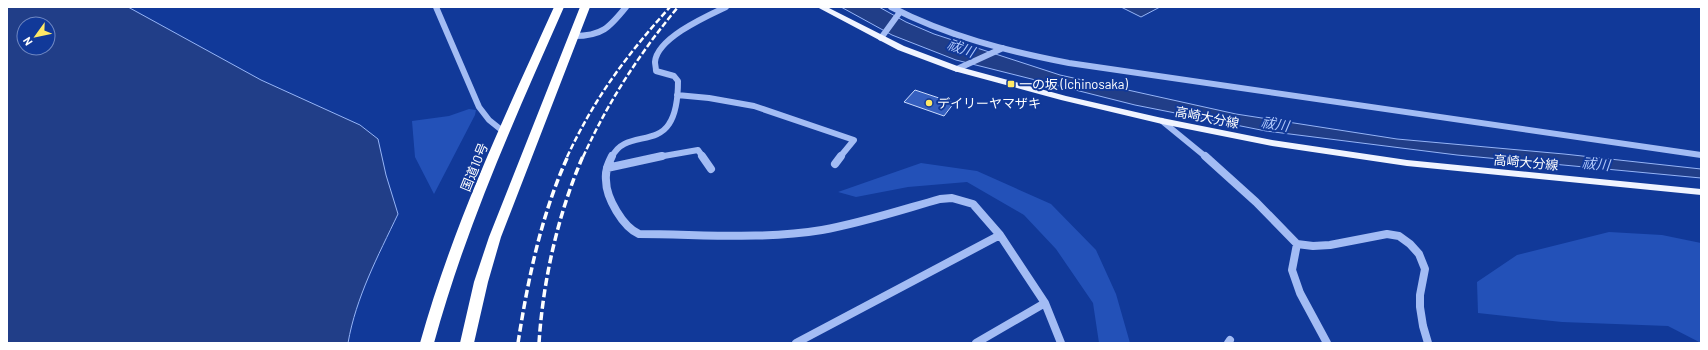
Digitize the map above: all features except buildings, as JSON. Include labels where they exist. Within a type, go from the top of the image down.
[{"type":"highway","name":"国道10号","points":[[427,343],[437,304],[456,249],[504,132],[559,7]]},
{"type":"highway","points":[[467,343],[481,282],[494,237],[585,7]]},
{"type":"main road","name":"高崎大分線","points":[[821,7],[924,57],[957,68],[1064,98],[1162,121],[1272,143],[1407,163],[1701,192]]},
{"type":"street","points":[[436,7],[478,107],[494,125],[504,132]]},
{"type":"street","points":[[574,36],[588,37],[606,31],[626,7]]},
{"type":"street","points":[[726,7],[672,37],[657,53],[654,66],[656,71],[674,76],[678,81],[678,95],[670,123],[661,132],[617,147],[612,155],[605,176],[607,192],[625,226],[631,232],[639,234],[771,235],[821,230],[860,222],[940,199],[952,198],[973,204],[1000,235],[1045,303],[1061,343]]},
{"type":"street","points":[[891,7],[899,14],[942,31],[1000,49],[1086,66],[1701,155]]},
{"type":"street","points":[[883,36],[899,14]]},
{"type":"street","points":[[957,68],[1000,49]]},
{"type":"street","points":[[678,95],[709,98],[754,106],[854,140],[835,164]]},
{"type":"street","points":[[1162,121],[1203,154],[1256,202],[1297,244],[1305,246],[1336,244],[1388,233],[1398,236],[1406,241],[1416,251],[1425,267],[1420,295],[1420,306],[1425,336],[1428,343]]},
{"type":"street","points":[[607,168],[698,150],[711,169]]},
{"type":"street","points":[[796,343],[1000,235]]},
{"type":"street","points":[[1297,244],[1292,270],[1300,293],[1327,343]]},
{"type":"street","points":[[976,343],[1045,303]]},
{"type":"shaded area","points":[[469,109],[476,110],[475,115],[434,194],[415,157],[412,121],[449,116]]},
{"type":"shaded area","points":[[921,163],[977,171],[1051,204],[1096,250],[1116,294],[1130,343],[1099,343],[1093,303],[1056,249],[1024,215],[967,182],[908,187],[856,197],[838,192]]},
{"type":"shaded area","points":[[1609,232],[1662,235],[1701,243],[1701,343],[1668,326],[1562,322],[1478,313],[1477,282],[1517,255]]},
{"type":"water","points":[[7,7],[128,7],[261,80],[360,125],[378,139],[386,175],[398,214],[362,293],[356,309],[348,343],[7,343]]},
{"type":"water","name":"祓川","points":[[841,7],[879,7],[906,22],[934,34],[1060,75],[1236,114],[1397,139],[1564,154],[1701,169],[1701,178],[1457,155],[1266,131],[1135,105],[956,60],[892,35]]},
{"type":"water","points":[[1121,7],[1160,7],[1141,17]]},
{"type":"railway","points":[[567,157],[589,115],[612,78],[625,60],[670,7]]},
{"type":"railway","points":[[583,157],[603,117],[625,79],[650,43],[678,7]]},
{"type":"railway","points":[[518,343],[531,271],[543,224],[550,201],[568,156]]},
{"type":"railway","points":[[539,343],[544,295],[553,248],[566,201],[583,156]]},
{"type":"place","name":"一の坂 (Ichinosaka)","points":[[1011,84]]},
{"type":"place","name":"デイリーヤマザキ","points":[[929,103]]}]
